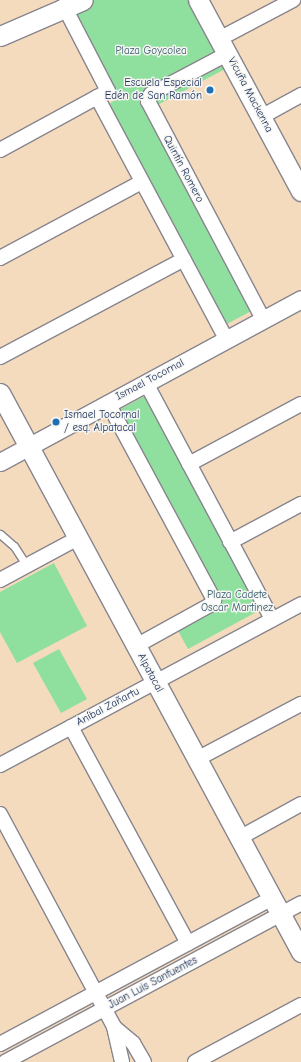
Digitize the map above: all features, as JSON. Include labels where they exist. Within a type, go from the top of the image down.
[{"type":"main road","points":[[0,36],[66,3],[83,0]]},
{"type":"main road","name":"Vicuña Mackenna","points":[[198,0],[301,191]]},
{"type":"main road","name":"Alpatacal","points":[[0,393],[301,951]]},
{"type":"street","name":"Quintín Romero","points":[[263,319],[148,102],[151,94],[293,0]]},
{"type":"street","points":[[66,3],[102,94],[142,182],[226,339]]},
{"type":"street","points":[[0,150],[102,94]]},
{"type":"street","points":[[261,116],[301,95]]},
{"type":"street","points":[[0,258],[142,182]]},
{"type":"street","points":[[0,357],[184,259]]},
{"type":"street","name":"Ismael Tocornal","points":[[0,462],[301,299]]},
{"type":"street","points":[[146,383],[272,620]]},
{"type":"street","points":[[108,403],[214,600],[210,606],[136,646]]},
{"type":"street","points":[[189,464],[301,404]]},
{"type":"street","points":[[230,542],[301,504]]},
{"type":"street","points":[[0,580],[78,538]]},
{"type":"street","name":"Aníbal Zañartu","points":[[0,765],[301,604]]},
{"type":"street","points":[[197,759],[301,704]]},
{"type":"street","points":[[71,727],[188,943]]},
{"type":"street","points":[[239,838],[301,804]]},
{"type":"street","points":[[0,814],[114,1027],[122,1062]]},
{"type":"street","name":"Juan Luis Sanfuentes","points":[[2,1039],[96,993],[188,943],[276,906],[301,903]]},
{"type":"street","name":"Juan Luis Sanfuentes","points":[[5,1062],[104,1009],[276,906]]},
{"type":"street","points":[[195,1062],[301,1005]]},
{"type":"street","points":[[114,1027],[133,1043],[144,1062]]},
{"type":"lane","points":[[0,534],[14,546],[27,566]]},
{"type":"green space","name":"Plaza Goycolea","points":[[84,0],[189,0],[227,68],[150,109],[255,309],[225,325],[109,104],[117,99],[73,15]]},
{"type":"green space","name":"Plaza Cadete Oscar Martinez","points":[[147,395],[262,609],[188,649],[176,627],[218,604],[115,412]]},
{"type":"green space","points":[[54,563],[87,626],[17,663],[0,632],[0,592]]},
{"type":"green space","points":[[59,649],[87,699],[61,713],[33,663]]},
{"type":"place","name":"Escuela Especial Edén de San Ramón","points":[[210,90]]},
{"type":"place","name":"Ismael Tocornal / esq. Alpatacal","points":[[56,422]]}]
